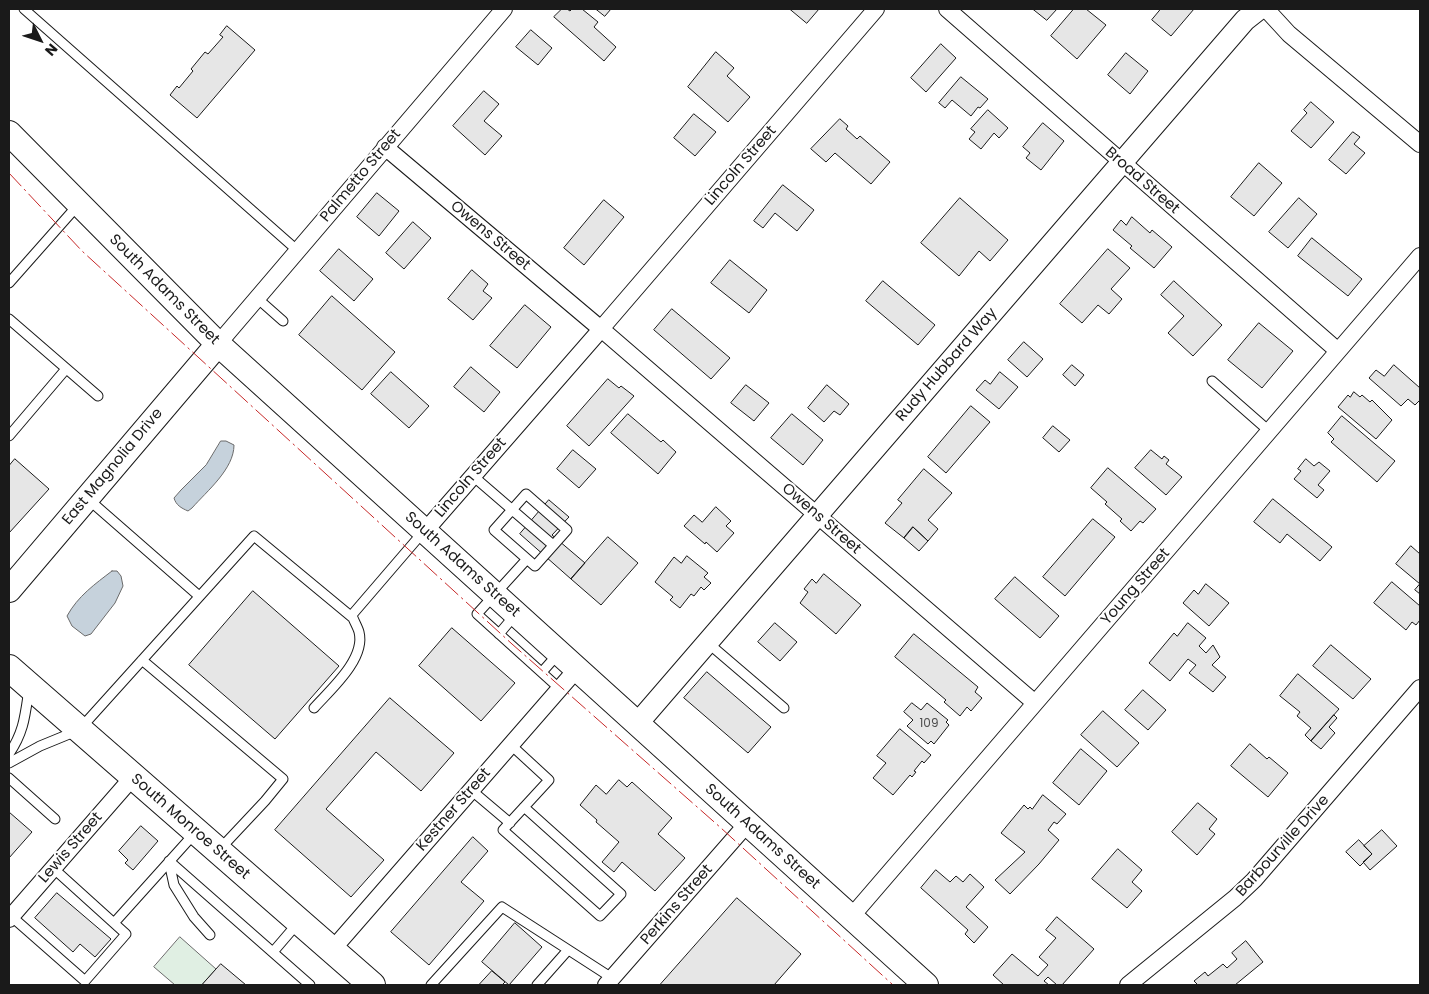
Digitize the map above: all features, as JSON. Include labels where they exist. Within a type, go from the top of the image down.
[{"type":"main road","name":"South Adams Street","points":[[9,133],[218,344],[926,985]]},
{"type":"main road","name":"East Magnolia Drive","points":[[9,590],[218,344]]},
{"type":"main road","name":"South Monroe Street","points":[[9,668],[132,778],[372,985]]},
{"type":"street","name":"Palmetto Street","points":[[218,344],[504,9]]},
{"type":"street","name":"Lincoln Street","points":[[424,531],[601,329],[876,9]]},
{"type":"street","name":"Broad Street","points":[[947,9],[1338,351]]},
{"type":"street","name":"Rudy Hubbard Way","points":[[637,724],[1245,20],[1259,9]]},
{"type":"street","points":[[1266,9],[1289,34],[1420,144]]},
{"type":"street","name":"Owens Street","points":[[385,147],[601,329],[1035,703]]},
{"type":"street","name":"Young Street","points":[[851,918],[1420,256]]},
{"type":"street","name":"Kestner Street","points":[[332,950],[576,670]]},
{"type":"street","name":"Barbourville Drive","points":[[1128,985],[1235,898],[1254,880],[1420,688]]},
{"type":"street","name":"Lewis Street","points":[[10,917],[132,778]]},
{"type":"street","name":"Perkins Street","points":[[609,982],[747,824]]},
{"type":"lane","points":[[24,9],[298,251]]},
{"type":"lane","points":[[9,284],[78,204]]},
{"type":"lane","points":[[257,298],[283,321]]},
{"type":"lane","points":[[9,318],[98,396]]},
{"type":"lane","points":[[9,436],[66,369]]},
{"type":"lane","points":[[1212,381],[1269,431]]},
{"type":"lane","points":[[473,476],[553,545]]},
{"type":"lane","points":[[526,494],[567,530],[553,545],[535,566],[494,530],[526,494]]},
{"type":"lane","points":[[87,498],[199,596]]},
{"type":"lane","points":[[350,616],[424,531]]},
{"type":"lane","points":[[9,763],[40,746],[79,730],[254,536],[350,616],[360,634],[359,649],[346,673],[314,708]]},
{"type":"lane","points":[[527,558],[477,614],[560,689]]},
{"type":"lane","points":[[499,634],[516,614]]},
{"type":"lane","points":[[708,642],[784,708]]},
{"type":"lane","points":[[542,672],[559,654]]},
{"type":"lane","points":[[142,660],[283,779],[265,801],[217,851]]},
{"type":"lane","points":[[9,754],[18,741],[24,724],[29,686]]},
{"type":"lane","points":[[511,745],[549,780],[524,807],[510,823],[503,830],[600,916],[620,894],[524,807]]},
{"type":"lane","points":[[9,778],[55,819]]},
{"type":"lane","points":[[471,790],[510,823]]},
{"type":"lane","points":[[114,923],[195,832]]},
{"type":"lane","points":[[169,861],[174,885],[194,917],[210,935]]},
{"type":"lane","points":[[169,861],[310,985]]},
{"type":"lane","points":[[10,917],[85,981],[126,934],[53,868]]},
{"type":"lane","points":[[432,985],[502,908],[568,950],[609,982]]},
{"type":"lane","points":[[273,952],[299,922]]},
{"type":"lane","points":[[537,985],[568,950]]},
{"type":"green space","points":[[180,937],[216,969],[202,985],[175,985],[154,967]]},
{"type":"shaded area","points":[[221,441],[234,445],[230,463],[219,479],[192,508],[188,511],[183,509],[174,498],[206,465]]},
{"type":"shaded area","points":[[112,571],[117,571],[121,576],[123,586],[115,603],[91,634],[85,636],[72,626],[67,616],[82,596]]},
{"type":"building","points":[[562,9],[570,11],[572,9],[582,9],[598,22],[594,27],[616,47],[604,61],[554,17]]},
{"type":"building","points":[[596,9],[611,9],[605,16]]},
{"type":"building","points":[[790,9],[819,9],[807,23]]},
{"type":"building","points":[[1033,9],[1057,9],[1047,20]]},
{"type":"building","points":[[1074,9],[1086,9],[1106,25],[1077,59],[1051,36]]},
{"type":"building","points":[[1161,9],[1194,9],[1171,36],[1152,20]]},
{"type":"building","points":[[227,26],[255,50],[197,118],[170,95],[177,86],[179,88],[193,71],[191,69],[205,52],[208,54],[223,37],[220,35]]},
{"type":"building","points":[[531,30],[552,48],[538,65],[516,47]]},
{"type":"building","points":[[941,44],[956,58],[926,92],[911,78]]},
{"type":"building","points":[[716,52],[734,68],[727,76],[750,97],[728,122],[688,87]]},
{"type":"building","points":[[1126,53],[1148,71],[1130,94],[1108,75]]},
{"type":"building","points":[[961,77],[988,99],[971,116],[952,100],[945,108],[939,103]]},
{"type":"building","points":[[484,91],[499,104],[484,121],[502,136],[485,155],[453,126]]},
{"type":"building","points":[[1311,102],[1334,122],[1311,148],[1291,131],[1307,113],[1304,110]]},
{"type":"building","points":[[988,110],[1008,128],[999,138],[994,133],[981,149],[969,139],[975,132],[971,129]]},
{"type":"building","points":[[694,114],[716,132],[695,156],[674,138]]},
{"type":"building","points":[[840,119],[848,126],[846,129],[857,139],[860,136],[890,162],[871,184],[835,153],[826,162],[811,149]]},
{"type":"building","points":[[1043,123],[1064,141],[1041,170],[1026,158],[1030,153],[1023,147]]},
{"type":"building","points":[[1353,132],[1360,137],[1354,144],[1365,153],[1346,174],[1329,160]]},
{"type":"building","points":[[1259,163],[1282,183],[1254,216],[1231,197]]},
{"type":"building","points":[[783,185],[814,210],[797,231],[775,213],[763,228],[754,221]]},
{"type":"building","points":[[377,193],[399,211],[379,236],[357,217]]},
{"type":"building","points":[[960,198],[1008,240],[990,261],[979,251],[959,276],[921,243]]},
{"type":"building","points":[[1299,198],[1317,214],[1288,248],[1269,232]]},
{"type":"building","points":[[604,200],[624,217],[584,265],[564,248]]},
{"type":"building","points":[[1132,217],[1150,233],[1152,230],[1172,247],[1154,268],[1130,248],[1132,246],[1113,230],[1121,220],[1126,225]]},
{"type":"building","points":[[413,222],[431,238],[404,269],[386,253]]},
{"type":"building","points":[[1312,238],[1362,279],[1348,296],[1298,256]]},
{"type":"building","points":[[339,249],[373,279],[354,301],[320,271]]},
{"type":"building","points":[[1108,249],[1130,268],[1111,289],[1122,299],[1109,314],[1098,305],[1082,323],[1060,304]]},
{"type":"building","points":[[730,260],[767,290],[749,313],[711,283]]},
{"type":"building","points":[[472,270],[488,284],[483,291],[492,298],[473,320],[448,299]]},
{"type":"building","points":[[883,281],[935,325],[918,345],[866,301]]},
{"type":"building","points":[[1174,281],[1222,325],[1193,356],[1168,333],[1184,316],[1161,295]]},
{"type":"building","points":[[332,296],[395,352],[362,390],[299,335]]},
{"type":"building","points":[[525,305],[551,327],[517,368],[490,346]]},
{"type":"building","points":[[672,309],[730,358],[711,379],[654,330]]},
{"type":"building","points":[[1259,323],[1293,351],[1262,388],[1228,360]]},
{"type":"building","points":[[1024,342],[1043,359],[1027,377],[1008,360]]},
{"type":"building","points":[[1072,365],[1084,375],[1075,386],[1063,375]]},
{"type":"building","points":[[1394,365],[1420,388],[1420,400],[1415,405],[1408,399],[1401,406],[1369,378],[1376,370],[1384,376]]},
{"type":"building","points":[[471,367],[500,392],[484,412],[454,387]]},
{"type":"building","points":[[391,372],[429,406],[409,428],[371,394]]},
{"type":"building","points":[[1000,372],[1018,387],[999,409],[976,390],[985,380],[990,384]]},
{"type":"building","points":[[608,379],[619,388],[621,386],[634,396],[589,446],[567,426]]},
{"type":"building","points":[[746,385],[769,403],[754,421],[731,403]]},
{"type":"building","points":[[827,385],[849,404],[840,415],[834,411],[824,422],[808,408]]},
{"type":"building","points":[[1354,392],[1360,397],[1362,395],[1370,402],[1372,400],[1392,420],[1376,439],[1338,407],[1348,395],[1350,397]]},
{"type":"building","points":[[971,406],[990,422],[946,473],[928,457]]},
{"type":"building","points":[[628,414],[676,452],[658,474],[611,433]]},
{"type":"building","points":[[792,414],[823,440],[803,465],[771,438]]},
{"type":"building","points":[[1342,416],[1395,461],[1377,482],[1331,442],[1334,439],[1328,433]]},
{"type":"building","points":[[1053,426],[1070,440],[1059,452],[1043,438]]},
{"type":"building","points":[[573,450],[596,469],[579,488],[557,469]]},
{"type":"building","points":[[1151,450],[1162,459],[1164,456],[1169,460],[1166,464],[1182,477],[1166,495],[1135,468]]},
{"type":"building","points":[[15,459],[49,489],[9,533],[9,466]]},
{"type":"building","points":[[1306,459],[1314,466],[1319,462],[1330,471],[1318,485],[1324,490],[1317,498],[1294,479],[1301,471],[1298,469]]},
{"type":"building","points":[[1108,468],[1156,509],[1143,523],[1140,521],[1131,531],[1120,521],[1122,519],[1105,504],[1107,502],[1091,488]]},
{"type":"building","points":[[924,469],[952,493],[928,520],[938,529],[928,541],[913,527],[904,538],[885,523],[902,503],[898,500]]},
{"type":"building","points":[[1273,499],[1332,547],[1320,561],[1287,534],[1280,543],[1254,522]]},
{"type":"building","points":[[549,500],[569,517],[552,535],[585,563],[571,579],[520,534]]},
{"type":"building","points":[[716,507],[731,521],[726,526],[734,533],[717,552],[684,526],[694,515],[702,522]]},
{"type":"building","points":[[1093,519],[1115,537],[1065,596],[1043,577]]},
{"type":"building","points":[[913,527],[928,541],[919,551],[904,538]]},
{"type":"building","points":[[608,537],[638,563],[601,605],[571,579]]},
{"type":"building","points":[[1411,546],[1420,554],[1420,584],[1396,564]]},
{"type":"building","points":[[687,556],[708,573],[704,577],[711,583],[704,590],[701,587],[694,596],[691,594],[680,608],[670,600],[673,597],[655,582],[674,557],[681,563]]},
{"type":"building","points":[[824,574],[861,605],[836,634],[800,603],[808,592],[804,589],[812,579],[816,583]]},
{"type":"building","points":[[1015,577],[1059,616],[1040,638],[995,599]]},
{"type":"building","points":[[1392,582],[1420,606],[1420,620],[1416,625],[1412,622],[1406,630],[1374,603]]},
{"type":"building","points":[[1206,584],[1229,603],[1209,626],[1183,603],[1194,590],[1198,594]]},
{"type":"building","points":[[1420,584],[1420,594],[1415,590]]},
{"type":"building","points":[[253,591],[339,666],[275,739],[189,665]]},
{"type":"building","points":[[775,623],[797,642],[780,661],[758,642]]},
{"type":"building","points":[[1188,623],[1206,638],[1199,646],[1206,653],[1213,645],[1220,657],[1212,665],[1226,677],[1213,692],[1189,673],[1196,665],[1188,659],[1170,681],[1149,663],[1174,633],[1177,636]]},
{"type":"building","points":[[452,628],[515,683],[481,721],[419,666]]},
{"type":"building","points":[[914,634],[978,687],[975,692],[982,698],[971,711],[967,707],[960,716],[944,702],[946,700],[895,657]]},
{"type":"building","points":[[1331,645],[1371,679],[1353,699],[1313,666]]},
{"type":"building","points":[[707,672],[771,727],[748,753],[684,698]]},
{"type":"building","points":[[1298,674],[1339,709],[1311,741],[1305,735],[1311,728],[1297,716],[1300,712],[1280,696]]},
{"type":"building","points":[[1143,690],[1166,710],[1148,730],[1125,710]]},
{"type":"building","points":[[390,698],[454,753],[421,791],[376,752],[326,809],[384,860],[351,897],[275,830]]},
{"type":"building","points":[[912,703],[921,710],[927,703],[948,720],[946,722],[949,725],[934,744],[931,741],[928,744],[907,726],[913,720],[904,712]]},
{"type":"building","points":[[1103,711],[1139,743],[1117,767],[1081,735]]},
{"type":"building","points":[[1334,715],[1337,718],[1329,727],[1335,733],[1321,749],[1311,741]]},
{"type":"building","points":[[900,729],[931,755],[924,763],[922,761],[912,777],[910,775],[893,795],[873,778],[886,763],[877,756]]},
{"type":"building","points":[[1250,744],[1267,759],[1269,757],[1288,773],[1268,797],[1231,766]]},
{"type":"building","points":[[1081,749],[1107,771],[1079,805],[1053,783]]},
{"type":"building","points":[[619,780],[627,787],[632,782],[672,818],[658,834],[685,858],[655,891],[622,862],[614,872],[602,862],[619,842],[580,805],[596,785],[606,794]]},
{"type":"building","points":[[1043,795],[1066,814],[1057,824],[1054,822],[1048,830],[1059,840],[1010,894],[995,880],[1025,852],[1001,833],[1024,805],[1028,809],[1030,807],[1032,809]]},
{"type":"building","points":[[1198,803],[1217,819],[1209,829],[1215,834],[1197,855],[1172,832]]},
{"type":"building","points":[[9,812],[32,832],[9,858]]},
{"type":"building","points":[[141,826],[158,841],[133,870],[125,863],[128,860],[119,851]]},
{"type":"building","points":[[1382,830],[1397,846],[1370,870],[1363,862],[1372,854],[1364,846]]},
{"type":"building","points":[[473,837],[488,851],[461,882],[484,901],[429,965],[391,932]]},
{"type":"building","points":[[1359,840],[1372,854],[1360,866],[1346,852]]},
{"type":"building","points":[[1118,849],[1142,870],[1132,882],[1142,891],[1127,908],[1092,879]]},
{"type":"building","points":[[936,870],[950,882],[956,876],[963,882],[970,874],[984,887],[966,907],[988,927],[974,943],[965,934],[968,930],[921,888]]},
{"type":"building","points":[[57,893],[111,939],[95,957],[80,944],[73,952],[35,918]]},
{"type":"building","points":[[737,898],[801,954],[774,985],[660,985]]},
{"type":"building","points":[[1057,917],[1094,949],[1062,985],[1057,985],[1048,977],[1044,981],[1049,985],[1004,985],[993,975],[1012,954],[1038,976],[1048,965],[1039,957],[1056,938],[1046,930]]},
{"type":"building","points":[[515,923],[542,947],[509,985],[482,962]]},
{"type":"building","points":[[1246,941],[1263,962],[1235,985],[1198,985],[1194,981],[1205,972],[1208,976],[1223,964],[1227,968],[1237,959],[1232,953]]},
{"type":"building","points":[[221,964],[246,985],[202,985]]},
{"type":"building","points":[[492,971],[505,982],[502,985],[479,985]]},
{"type":"power","points":[[9,173],[82,251],[512,644],[721,828],[893,985]]}]
